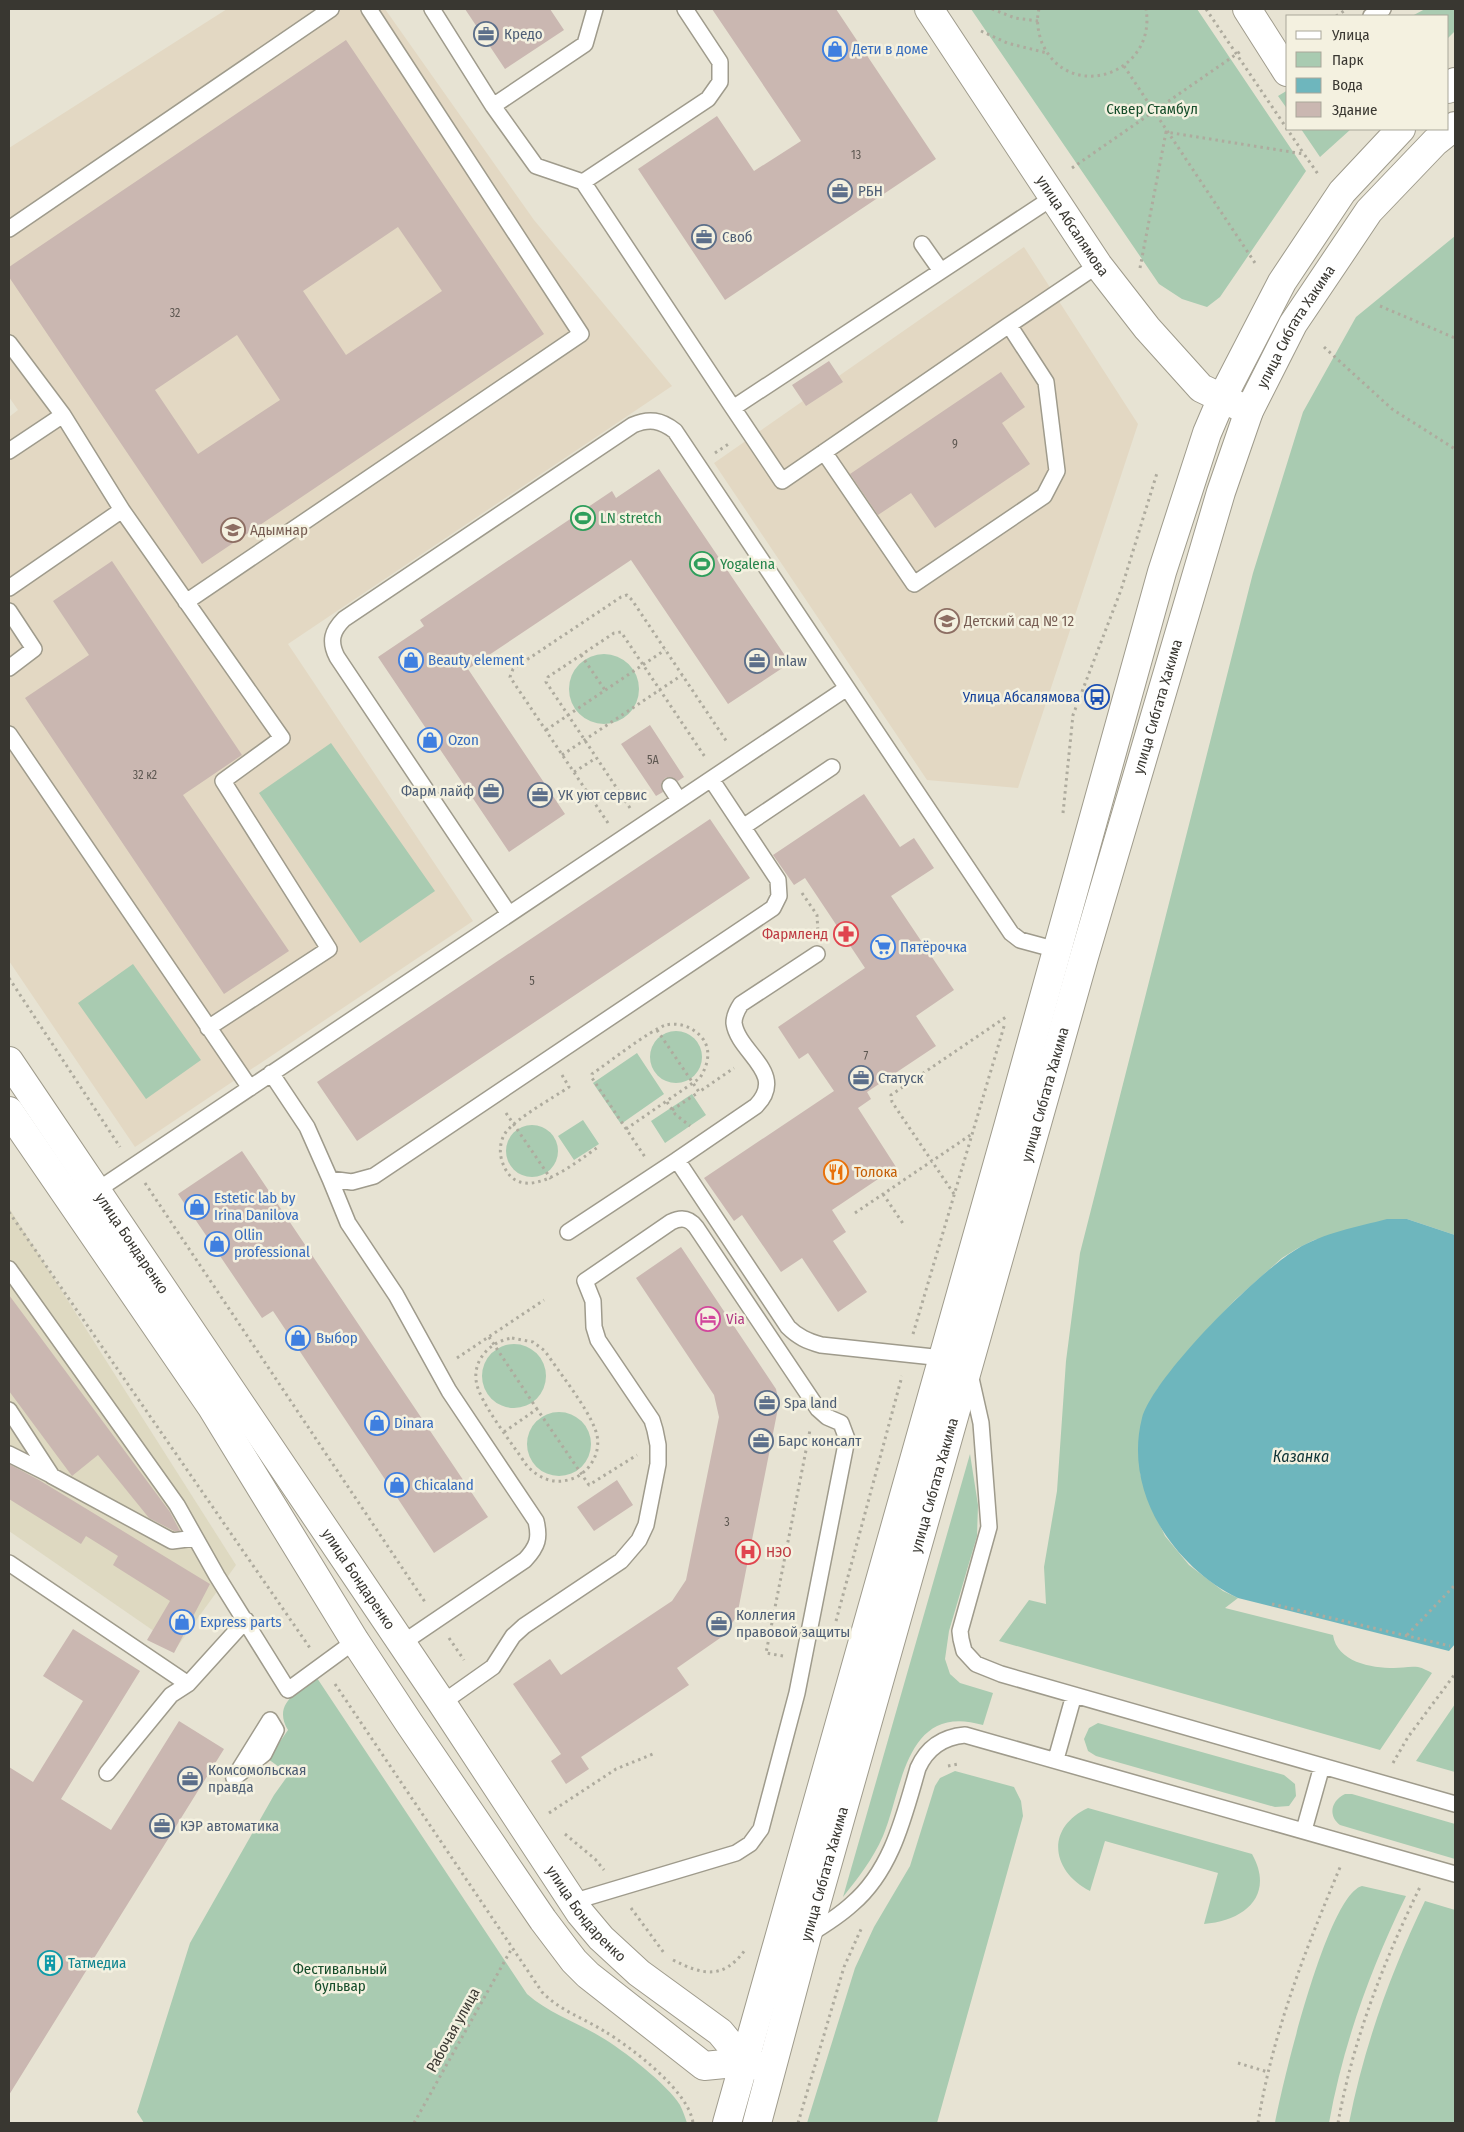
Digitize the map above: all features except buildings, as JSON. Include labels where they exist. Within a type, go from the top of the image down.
[{"type":"main road","name":"улица Абсалямова","points":[[929,9],[1052,198],[1098,265],[1147,328],[1201,388],[1249,411]]},
{"type":"main road","points":[[1247,9],[1286,68]]},
{"type":"main road","name":"улица Сибгата Хакима","points":[[757,2123],[757,2066],[955,1360],[1100,900],[1221,492],[1249,411],[1293,324],[1369,211],[1436,142],[1455,126]]},
{"type":"main road","name":"улица Сибгата Хакима","points":[[727,2123],[757,2066],[807,1936],[955,1360],[1057,950],[1162,572],[1207,433],[1222,398],[1288,274],[1342,192],[1400,130]]},
{"type":"main road","name":"улица Бондаренко","points":[[9,1061],[400,1644],[442,1703],[572,1902],[610,1947],[639,1973],[720,2032],[757,2066]]},
{"type":"main road","name":"улица Бондаренко","points":[[9,1111],[211,1406],[355,1641],[543,1920],[580,1968],[704,2066],[757,2066]]},
{"type":"lane","points":[[9,229],[331,9]]},
{"type":"lane","points":[[186,602],[581,334],[370,9]]},
{"type":"lane","points":[[432,9],[493,106],[536,166],[584,182],[782,481],[1098,265]]},
{"type":"lane","points":[[493,106],[585,44],[595,9]]},
{"type":"lane","points":[[584,182],[708,99],[720,82],[720,62],[685,9]]},
{"type":"lane","points":[[733,408],[1052,198]]},
{"type":"lane","points":[[922,244],[940,271]]},
{"type":"lane","points":[[824,452],[914,584],[1044,496],[1057,471],[1046,382],[1009,325]]},
{"type":"lane","points":[[9,343],[63,415],[122,510],[282,738],[223,781],[329,949],[208,1028]]},
{"type":"lane","points":[[9,451],[63,415]]},
{"type":"lane","points":[[509,914],[337,657],[332,638],[335,628],[344,619],[633,425],[652,420],[667,425],[675,431],[1011,933],[1020,940],[1057,950]]},
{"type":"lane","points":[[9,588],[122,510]]},
{"type":"lane","points":[[9,611],[34,649],[9,668]]},
{"type":"lane","points":[[96,1191],[847,688]]},
{"type":"lane","points":[[9,734],[250,1088]]},
{"type":"lane","points":[[743,828],[832,768]]},
{"type":"lane","points":[[330,1179],[352,1182],[374,1176],[773,908],[779,896],[778,880],[743,828],[714,777]]},
{"type":"lane","points":[[670,786],[679,800]]},
{"type":"lane","points":[[568,1232],[677,1160],[762,1100],[766,1081],[764,1072],[734,1024],[735,1015],[741,1004],[817,954]]},
{"type":"lane","points":[[271,1073],[307,1127],[348,1223],[400,1301],[437,1371],[536,1520],[539,1536],[536,1548],[525,1560],[400,1644]]},
{"type":"lane","points":[[677,1160],[788,1327],[796,1335],[821,1345],[908,1353],[955,1360],[981,1423],[989,1527],[960,1631],[960,1639],[964,1651],[976,1664],[1001,1674],[1455,1804]]},
{"type":"lane","points":[[442,1703],[493,1667],[524,1626],[632,1551],[646,1525],[658,1464],[658,1440],[652,1420],[598,1340],[594,1327],[593,1301],[584,1284],[588,1277],[676,1219],[688,1220],[696,1227],[815,1404],[822,1413],[841,1424],[844,1428],[846,1439],[797,1693],[761,1828],[750,1844],[736,1853],[572,1902]]},
{"type":"lane","points":[[9,1269],[177,1505],[217,1576],[288,1690],[355,1641]]},
{"type":"lane","points":[[9,1410],[52,1476]]},
{"type":"lane","points":[[9,1454],[172,1541],[196,1538]]},
{"type":"lane","points":[[9,1563],[188,1684]]},
{"type":"lane","points":[[107,1773],[171,1695],[188,1684],[246,1620]]},
{"type":"lane","points":[[1056,1759],[1074,1695]]},
{"type":"lane","points":[[807,1936],[853,1904],[883,1867],[899,1831],[918,1768],[928,1752],[945,1740],[955,1736],[970,1734],[1455,1874]]},
{"type":"lane","points":[[1304,1830],[1322,1766]]},
{"type":"path","points":[[992,9],[1015,18],[1038,21]]},
{"type":"path","points":[[1039,9],[1038,33],[1047,53],[1063,68],[1083,76],[1105,76],[1124,66],[1139,51],[1147,31],[1146,9]]},
{"type":"path","points":[[1206,9],[1286,128]]},
{"type":"path","points":[[980,31],[1024,49],[1047,53]]},
{"type":"path","points":[[1072,168],[1264,35]]},
{"type":"path","points":[[1124,66],[1166,132],[1257,266]]},
{"type":"path","points":[[1288,130],[1318,174]]},
{"type":"path","points":[[1166,132],[1304,154]]},
{"type":"path","points":[[1140,268],[1166,132]]},
{"type":"path","points":[[1380,306],[1455,338]]},
{"type":"path","points":[[1324,347],[1392,409],[1455,450]]},
{"type":"path","points":[[707,458],[731,443]]},
{"type":"path","points":[[1063,817],[1073,715],[1121,590],[1157,473]]},
{"type":"path","points":[[620,840],[510,674],[513,669],[544,648],[626,595],[739,760]]},
{"type":"path","points":[[642,825],[546,680],[582,655],[619,632],[643,664],[714,777]]},
{"type":"path","points":[[546,730],[665,650]]},
{"type":"path","points":[[582,655],[605,690]]},
{"type":"path","points":[[562,755],[682,675]]},
{"type":"path","points":[[574,772],[596,758]]},
{"type":"path","points":[[809,902],[816,913]]},
{"type":"path","points":[[9,978],[476,1680]]},
{"type":"path","points":[[834,1630],[908,1353],[1009,1007]]},
{"type":"path","points":[[954,1194],[892,1102],[892,1095],[1006,1017]]},
{"type":"path","points":[[626,1129],[694,1084],[706,1069],[708,1060],[706,1046],[696,1032],[682,1025],[672,1024],[657,1030],[592,1074],[592,1078],[626,1129],[656,1174]]},
{"type":"path","points":[[657,1030],[699,1092]]},
{"type":"path","points":[[672,1110],[753,1056]]},
{"type":"path","points":[[550,1058],[569,1087],[514,1124],[506,1132],[500,1149],[501,1158],[508,1172],[520,1181],[530,1184],[551,1179],[598,1147]]},
{"type":"path","points":[[666,1102],[695,1132]]},
{"type":"path","points":[[514,1124],[551,1179]]},
{"type":"path","points":[[855,1213],[972,1134]]},
{"type":"path","points":[[883,1194],[904,1225]]},
{"type":"path","points":[[9,1212],[323,1666],[546,1997],[605,2031],[639,2057],[679,2093],[691,2112],[693,2123]]},
{"type":"path","points":[[437,1371],[544,1300]]},
{"type":"path","points":[[489,1337],[581,1475],[590,1485],[658,1440]]},
{"type":"path","points":[[521,1338],[539,1346],[592,1423],[598,1447],[595,1458],[581,1475],[562,1482],[542,1478],[527,1466],[504,1432],[480,1394],[475,1377],[482,1355],[494,1344],[503,1340],[521,1338]]},
{"type":"path","points":[[777,1654],[766,1652],[815,1404]]},
{"type":"path","points":[[504,1432],[537,1409]]},
{"type":"path","points":[[1406,1636],[1455,1585]]},
{"type":"path","points":[[1272,1604],[1450,1646]]},
{"type":"path","points":[[1382,1784],[1408,1737],[1455,1674]]},
{"type":"path","points":[[549,1813],[616,1769],[653,1754]]},
{"type":"path","points":[[940,1771],[958,1764]]},
{"type":"path","points":[[544,1805],[553,1819]]},
{"type":"path","points":[[561,1830],[600,1863],[663,1953],[688,1968],[720,1972],[732,1964],[747,1948]]},
{"type":"path","points":[[1258,2123],[1268,2072],[1300,1965],[1350,1844]]},
{"type":"path","points":[[1338,2123],[1355,2051],[1375,1989],[1400,1929],[1430,1866]]},
{"type":"path","points":[[798,2123],[847,1956],[865,1922]]},
{"type":"path","name":"Рабочая улица","points":[[414,2123],[512,1948]]},
{"type":"path","points":[[1238,2063],[1268,2072]]},
{"type":"shaded area","name":"Адымнар","points":[[227,9],[385,9],[534,220],[672,386],[288,644],[473,921],[135,1147],[9,961],[9,417],[18,410],[9,397],[9,148]]},
{"type":"shaded area","name":"Детский сад № 12","points":[[1024,247],[1138,424],[1018,788],[927,780],[714,463]]},
{"type":"shaded area","points":[[9,1208],[236,1565],[177,1647],[9,1531]]},
{"type":"green space","name":"Сквер Стамбул","points":[[971,9],[1197,9],[1306,171],[1220,297],[1207,307],[1182,299],[1159,284]]},
{"type":"green space","points":[[1425,9],[1455,9],[1455,31],[1449,37],[1449,15],[1414,15]]},
{"type":"green space","points":[[1286,91],[1286,107],[1278,96]]},
{"type":"green space","points":[[1302,130],[1350,130],[1320,157]]},
{"type":"green space","points":[[1455,236],[1455,1235],[1407,1219],[1314,1240],[1282,1258],[1235,1300],[1192,1346],[1158,1388],[1143,1417],[1140,1473],[1149,1502],[1165,1536],[1189,1565],[1223,1591],[1238,1598],[1225,1608],[1333,1635],[1341,1652],[1356,1662],[1385,1668],[1418,1667],[1432,1673],[1380,1750],[999,1641],[1029,1600],[1046,1604],[1044,1567],[1057,1491],[1066,1361],[1080,1253],[1253,573],[1303,412],[1356,317]]},
{"type":"green space","points":[[604,654],[623,660],[633,670],[639,689],[633,708],[623,718],[604,724],[585,718],[575,708],[569,689],[575,670],[585,660]]},
{"type":"green space","points":[[331,743],[435,891],[360,943],[259,793]]},
{"type":"green space","points":[[133,964],[201,1060],[146,1099],[78,1003]]},
{"type":"green space","points":[[676,1031],[686,1033],[694,1039],[700,1047],[702,1057],[700,1067],[694,1075],[686,1081],[676,1083],[666,1081],[658,1075],[652,1067],[650,1057],[652,1047],[658,1039],[666,1033]]},
{"type":"green space","points":[[637,1053],[664,1094],[621,1124],[593,1083]]},
{"type":"green space","points":[[692,1094],[706,1115],[665,1143],[651,1121]]},
{"type":"green space","points":[[583,1120],[599,1144],[574,1160],[558,1136]]},
{"type":"green space","points":[[532,1125],[542,1127],[550,1133],[556,1141],[558,1151],[556,1161],[550,1169],[542,1175],[532,1177],[522,1175],[514,1169],[508,1161],[506,1151],[508,1141],[514,1133],[522,1127]]},
{"type":"green space","points":[[514,1344],[526,1346],[537,1353],[544,1364],[546,1376],[544,1388],[537,1399],[526,1406],[514,1408],[502,1406],[491,1399],[484,1388],[482,1376],[484,1364],[491,1353],[502,1346]]},
{"type":"green space","points":[[559,1412],[571,1414],[582,1421],[589,1432],[591,1444],[589,1456],[582,1467],[571,1474],[559,1476],[547,1474],[536,1467],[529,1456],[527,1444],[529,1432],[536,1421],[547,1414]]},
{"type":"green space","points":[[970,1454],[978,1505],[977,1536],[949,1631],[945,1659],[950,1674],[960,1683],[993,1693],[983,1725],[957,1721],[937,1726],[922,1737],[911,1754],[890,1817],[875,1853],[843,1897]]},
{"type":"green space","name":"Фестивальный бульвар","points":[[317,1678],[527,1994],[544,2007],[610,2043],[644,2068],[674,2097],[680,2105],[687,2123],[144,2123],[137,2112],[190,1943],[274,1795],[289,1774],[268,1759],[288,1730],[283,1713],[285,1706],[295,1693]]},
{"type":"green space","points":[[1455,1704],[1455,1772],[1416,1761],[1451,1710]]},
{"type":"green space","points":[[1098,1723],[1284,1775],[1295,1784],[1296,1796],[1289,1806],[1275,1807],[1096,1756],[1088,1751],[1084,1739],[1089,1728]]},
{"type":"green space","points":[[955,1771],[1014,1787],[1021,1801],[1023,1816],[937,2123],[807,2123],[855,1968],[874,1927],[910,1866],[935,1786],[940,1778]]},
{"type":"green space","points":[[1345,1794],[1352,1794],[1455,1824],[1455,1859],[1340,1825],[1333,1817],[1332,1812],[1334,1804]]},
{"type":"green space","points":[[1088,1808],[1252,1854],[1258,1869],[1260,1882],[1258,1893],[1252,1903],[1232,1918],[1204,1924],[1218,1873],[1105,1841],[1090,1891],[1077,1883],[1067,1872],[1058,1850],[1059,1838],[1065,1827],[1074,1816]]},
{"type":"green space","points":[[1362,1886],[1406,1896],[1381,1951],[1350,2035],[1329,2123],[1275,2123],[1296,2034],[1321,1955],[1335,1921],[1348,1897]]},
{"type":"green space","points":[[1425,1901],[1455,1910],[1455,2123],[1349,2123],[1362,2066],[1380,2010],[1401,1955]]},
{"type":"water","name":"Казанка","points":[[1387,1219],[1407,1219],[1455,1235],[1455,1644],[1449,1651],[1238,1598],[1215,1584],[1193,1567],[1174,1547],[1159,1524],[1147,1499],[1140,1473],[1138,1446],[1142,1418],[1166,1377],[1209,1326],[1258,1279],[1297,1249],[1329,1235]]},
{"type":"place","name":"Кредо","points":[[486,34]]},
{"type":"place","name":"Дети в доме","points":[[835,49]]},
{"type":"place","name":"РБН","points":[[840,191]]},
{"type":"place","name":"Своб","points":[[704,237]]},
{"type":"place","name":"LN stretch","points":[[583,518]]},
{"type":"place","name":"Адымнар","points":[[233,530]]},
{"type":"place","name":"Yogalena","points":[[702,564]]},
{"type":"place","name":"Детский сад № 12","points":[[947,621]]},
{"type":"place","name":"Beauty element","points":[[411,660]]},
{"type":"place","name":"Inlaw","points":[[757,661]]},
{"type":"place","name":"Улица Абсалямова","points":[[1097,697]]},
{"type":"place","name":"Ozon","points":[[430,740]]},
{"type":"place","name":"Фарм лайф","points":[[491,791]]},
{"type":"place","name":"УК уют сервис","points":[[540,795]]},
{"type":"place","name":"Фармленд","points":[[846,934]]},
{"type":"place","name":"Пятёрочка","points":[[883,947]]},
{"type":"place","name":"Статуск","points":[[861,1078]]},
{"type":"place","name":"Толока","points":[[836,1172]]},
{"type":"place","name":"Estetic lab by Irina Danilova","points":[[197,1207]]},
{"type":"place","name":"Ollin professional","points":[[217,1244]]},
{"type":"place","name":"Via","points":[[708,1319]]},
{"type":"place","name":"Выбор","points":[[298,1338]]},
{"type":"place","name":"Spa land","points":[[767,1403]]},
{"type":"place","name":"Dinara","points":[[377,1423]]},
{"type":"place","name":"Барс консалт","points":[[761,1441]]},
{"type":"place","name":"Chicaland","points":[[397,1485]]},
{"type":"place","name":"НЭО","points":[[748,1552]]},
{"type":"place","name":"Express parts","points":[[182,1622]]},
{"type":"place","name":"Коллегия правовой защиты","points":[[719,1624]]},
{"type":"place","name":"Комсомольская правда","points":[[190,1779]]},
{"type":"place","name":"КЭР автоматика","points":[[162,1826]]},
{"type":"place","name":"Татмедиа","points":[[50,1963]]}]
